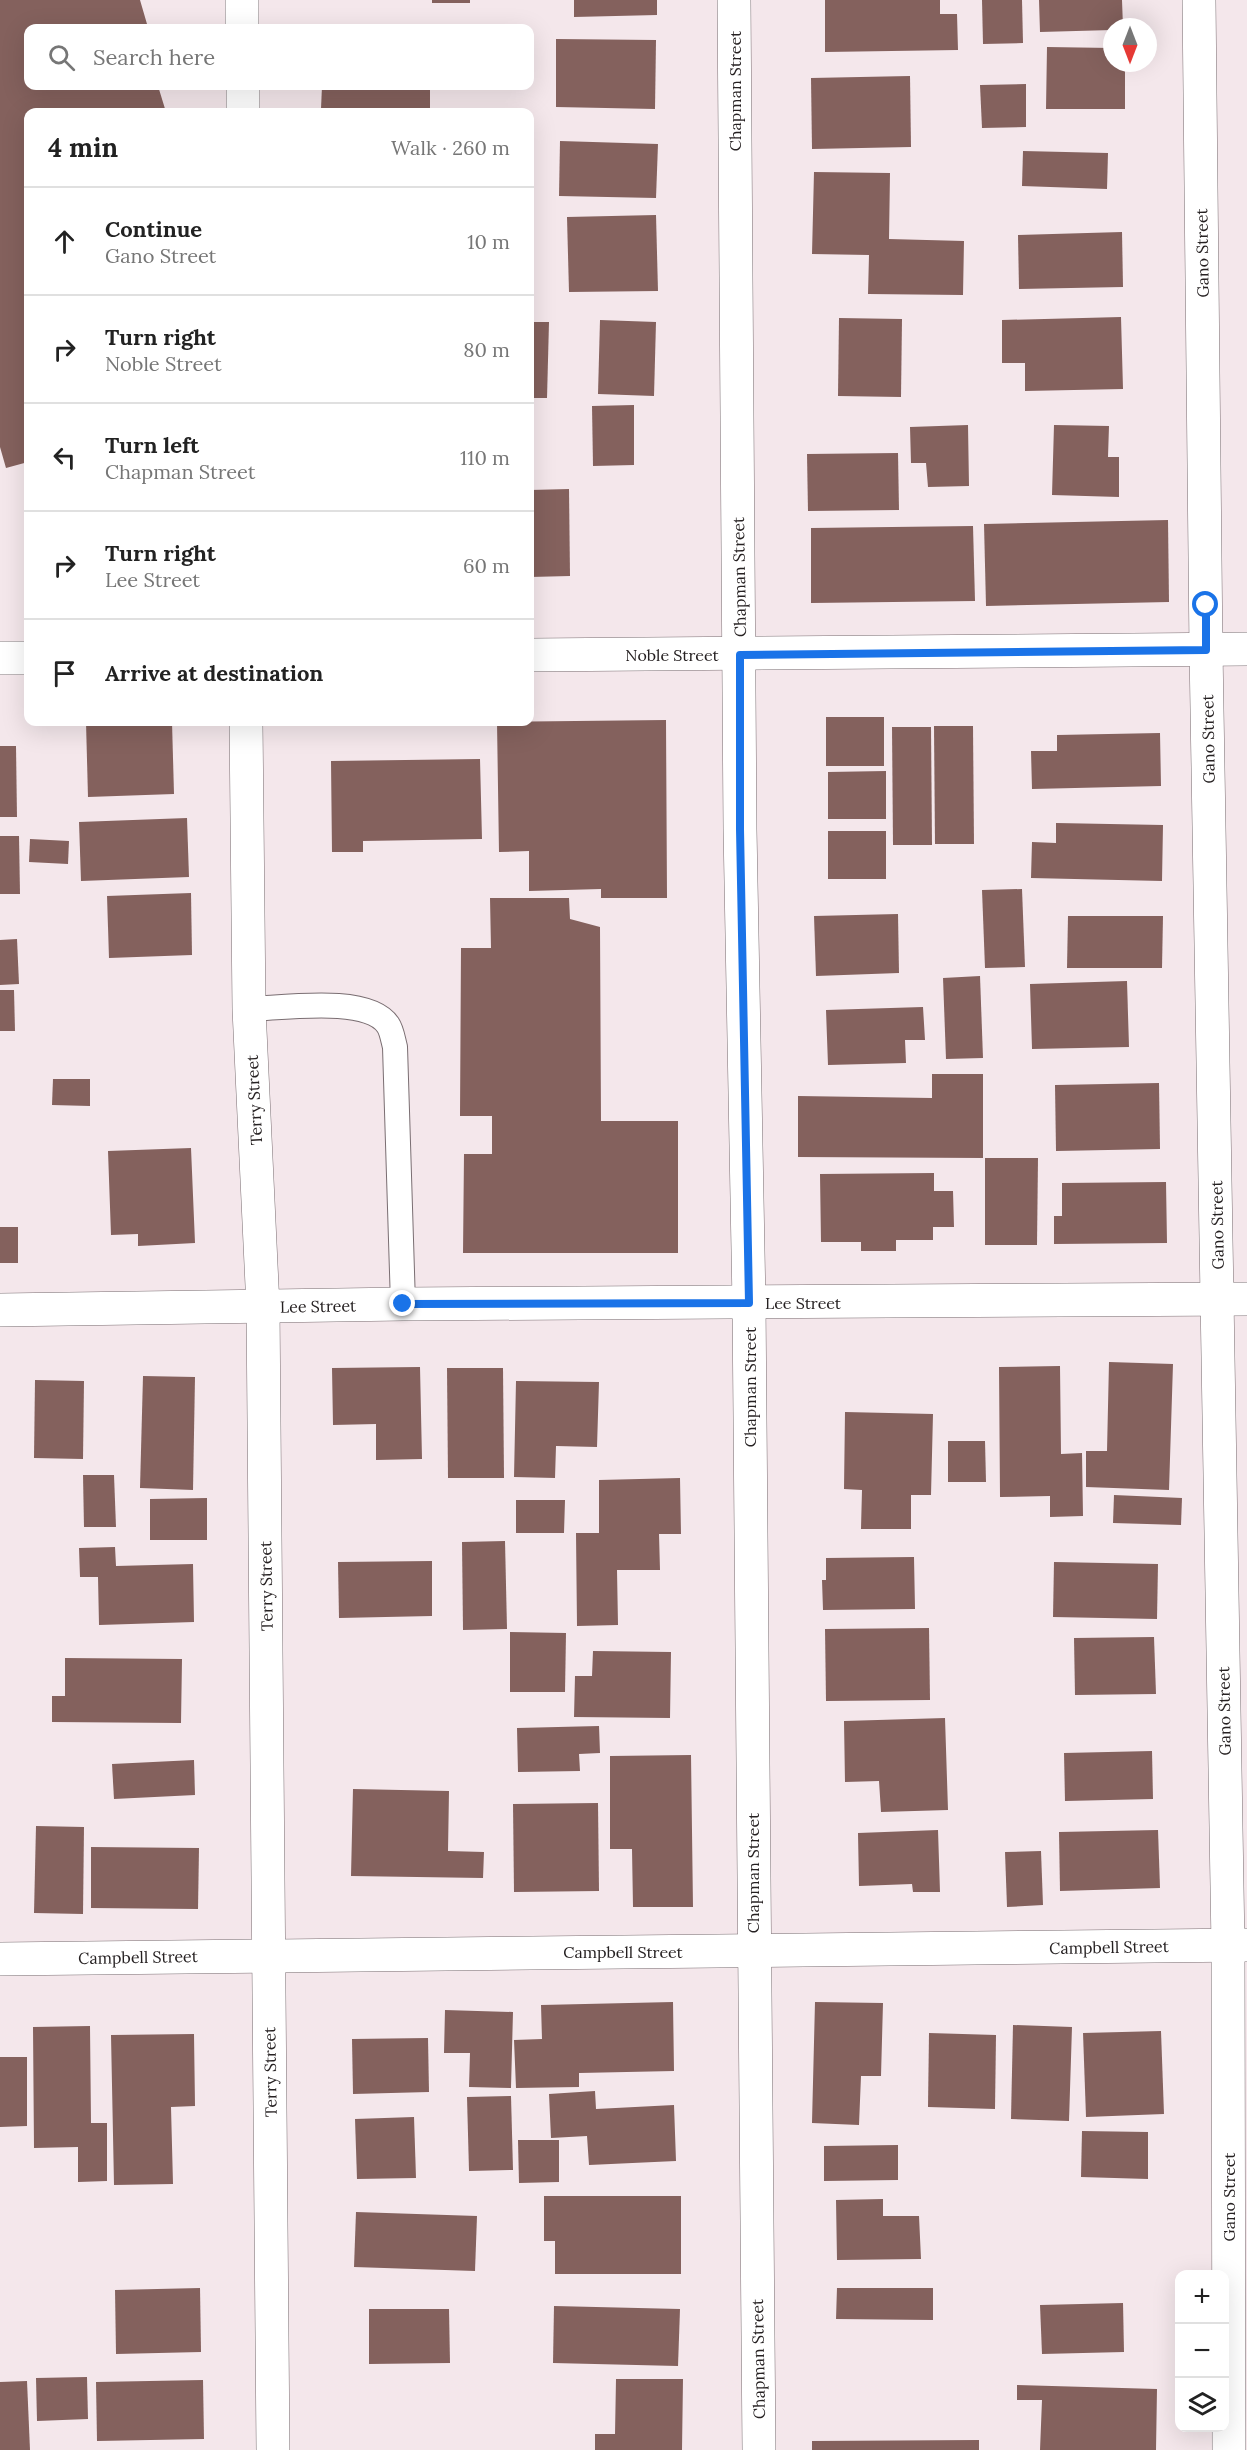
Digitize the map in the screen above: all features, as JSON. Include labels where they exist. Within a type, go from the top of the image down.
[{"type":"street","points":[[242,0],[242,24]]},
{"type":"street","name":"Chapman Street","points":[[734,0],[740,829],[749,1303],[759,2450]]},
{"type":"street","name":"Gano Street","points":[[1199,0],[1206,650],[1233,1300],[1237,1945],[1229,2450]]},
{"type":"street","points":[[243,90],[243,108]]},
{"type":"street","name":"Noble Street","points":[[534,655],[1247,649]]},
{"type":"street","points":[[0,658],[24,658]]},
{"type":"street","name":"Terry Street","points":[[246,726],[249,1009],[263,1307],[273,2450]]},
{"type":"street","name":"Lee Street","points":[[0,1310],[403,1304],[1233,1300]]},
{"type":"street","name":"Campbell Street","points":[[0,1959],[269,1954],[1237,1945]]},
{"type":"lane","points":[[249,1009],[348,1005],[376,1013],[389,1026],[395,1047],[403,1304]]},
{"type":"building","points":[[0,0],[140,0],[147,24],[24,24],[24,90],[159,90],[165,108],[24,108],[24,463],[6,468],[0,447]]},
{"type":"building","points":[[432,0],[470,0],[470,3],[432,3]]},
{"type":"building","points":[[574,0],[657,0],[657,15],[574,17]]},
{"type":"building","points":[[825,0],[940,0],[940,14],[957,14],[958,50],[825,52]]},
{"type":"building","points":[[982,0],[1022,0],[1023,43],[983,44]]},
{"type":"building","points":[[1039,0],[1122,0],[1123,18],[1103,18],[1103,30],[1040,32]]},
{"type":"building","points":[[556,39],[656,40],[655,109],[556,107]]},
{"type":"building","points":[[1047,47],[1103,48],[1103,72],[1125,72],[1125,109],[1046,109]]},
{"type":"building","points":[[910,76],[911,147],[812,149],[811,78]]},
{"type":"building","points":[[1026,84],[1026,127],[982,128],[980,85]]},
{"type":"building","points":[[322,90],[430,90],[430,108],[321,108]]},
{"type":"building","points":[[560,141],[658,144],[656,198],[559,196]]},
{"type":"building","points":[[1023,151],[1108,153],[1107,189],[1022,186]]},
{"type":"building","points":[[814,172],[890,173],[889,239],[964,241],[963,295],[868,294],[869,255],[812,254]]},
{"type":"building","points":[[656,215],[658,291],[569,292],[567,217]]},
{"type":"building","points":[[1122,232],[1123,287],[1019,289],[1018,235]]},
{"type":"building","points":[[1121,317],[1123,389],[1025,391],[1025,363],[1002,363],[1002,320]]},
{"type":"building","points":[[839,318],[902,319],[901,397],[838,396]]},
{"type":"building","points":[[600,320],[656,322],[654,396],[598,394]]},
{"type":"building","points":[[534,322],[549,322],[547,398],[534,398]]},
{"type":"building","points":[[634,405],[634,465],[593,466],[592,406]]},
{"type":"building","points":[[968,425],[969,486],[928,487],[926,463],[911,463],[910,427]]},
{"type":"building","points":[[1054,425],[1109,426],[1108,457],[1119,457],[1119,497],[1052,495]]},
{"type":"building","points":[[898,453],[899,510],[808,511],[807,454]]},
{"type":"building","points":[[569,489],[570,576],[534,577],[534,490]]},
{"type":"building","points":[[1168,520],[1169,602],[986,606],[984,524]]},
{"type":"building","points":[[973,526],[975,601],[811,603],[811,528]]},
{"type":"building","points":[[826,717],[884,717],[884,766],[826,766]]},
{"type":"building","points":[[666,720],[667,898],[601,898],[601,889],[529,891],[529,851],[499,852],[497,726],[534,726],[534,722]]},
{"type":"building","points":[[86,726],[172,726],[174,794],[88,797]]},
{"type":"building","points":[[934,726],[973,726],[974,844],[935,844]]},
{"type":"building","points":[[892,727],[931,727],[932,845],[893,845]]},
{"type":"building","points":[[1160,733],[1161,786],[1032,789],[1031,751],[1057,751],[1057,735]]},
{"type":"building","points":[[0,746],[16,746],[17,817],[0,817]]},
{"type":"building","points":[[480,759],[482,839],[363,841],[363,852],[332,852],[331,761]]},
{"type":"building","points":[[886,771],[886,819],[828,819],[828,772]]},
{"type":"building","points":[[187,818],[189,877],[81,881],[79,822]]},
{"type":"building","points":[[1056,823],[1163,825],[1162,881],[1031,878],[1032,842],[1056,843]]},
{"type":"building","points":[[828,831],[886,831],[886,879],[828,879]]},
{"type":"building","points":[[0,836],[19,836],[20,894],[0,894]]},
{"type":"building","points":[[30,839],[69,841],[68,864],[29,862]]},
{"type":"building","points":[[1022,889],[1025,967],[985,968],[982,890]]},
{"type":"building","points":[[191,893],[192,955],[109,958],[107,896]]},
{"type":"building","points":[[490,898],[569,898],[570,919],[600,927],[601,1121],[678,1121],[678,1253],[463,1253],[464,1154],[492,1154],[492,1116],[460,1116],[461,948],[491,948]]},
{"type":"building","points":[[898,914],[899,973],[816,976],[814,916]]},
{"type":"building","points":[[1068,916],[1163,916],[1162,968],[1067,968]]},
{"type":"building","points":[[17,939],[19,984],[0,985],[0,940]]},
{"type":"building","points":[[980,976],[983,1058],[946,1059],[943,978]]},
{"type":"building","points":[[1127,981],[1129,1047],[1032,1049],[1030,984]]},
{"type":"building","points":[[0,990],[14,990],[15,1031],[0,1031]]},
{"type":"building","points":[[923,1007],[925,1040],[905,1040],[906,1063],[828,1065],[826,1010]]},
{"type":"building","points":[[932,1074],[983,1074],[983,1158],[798,1157],[798,1096],[932,1098]]},
{"type":"building","points":[[53,1079],[90,1079],[90,1106],[52,1105]]},
{"type":"building","points":[[1159,1083],[1160,1149],[1056,1151],[1055,1085]]},
{"type":"building","points":[[191,1148],[195,1243],[138,1246],[138,1234],[111,1235],[108,1151]]},
{"type":"building","points":[[985,1158],[1038,1158],[1037,1245],[985,1245]]},
{"type":"building","points":[[934,1173],[934,1191],[953,1191],[954,1227],[933,1227],[933,1240],[896,1240],[896,1251],[861,1251],[861,1242],[821,1242],[820,1174]]},
{"type":"building","points":[[1166,1182],[1167,1243],[1054,1244],[1054,1216],[1062,1216],[1062,1183]]},
{"type":"building","points":[[0,1227],[18,1227],[18,1263],[0,1263]]},
{"type":"building","points":[[1109,1362],[1173,1364],[1169,1490],[1086,1487],[1086,1451],[1107,1451]]},
{"type":"building","points":[[1060,1366],[1061,1454],[1082,1453],[1083,1516],[1050,1517],[1050,1496],[1000,1497],[999,1367]]},
{"type":"building","points":[[420,1367],[422,1459],[376,1460],[376,1424],[333,1425],[332,1368]]},
{"type":"building","points":[[447,1368],[503,1368],[504,1478],[448,1478]]},
{"type":"building","points":[[143,1376],[195,1377],[193,1490],[140,1488]]},
{"type":"building","points":[[35,1380],[84,1381],[83,1459],[34,1458]]},
{"type":"building","points":[[516,1381],[599,1382],[597,1447],[556,1446],[555,1478],[514,1477]]},
{"type":"building","points":[[845,1412],[933,1414],[931,1495],[911,1495],[911,1529],[861,1529],[862,1490],[844,1489]]},
{"type":"building","points":[[948,1441],[985,1441],[986,1482],[948,1482]]},
{"type":"building","points":[[83,1475],[114,1475],[116,1527],[84,1527]]},
{"type":"building","points":[[680,1478],[681,1534],[659,1534],[660,1570],[617,1570],[618,1625],[577,1626],[576,1533],[599,1533],[599,1480]]},
{"type":"building","points":[[1114,1495],[1182,1498],[1181,1525],[1113,1523]]},
{"type":"building","points":[[207,1498],[207,1540],[150,1540],[150,1499]]},
{"type":"building","points":[[516,1500],[565,1500],[564,1533],[516,1533]]},
{"type":"building","points":[[505,1541],[507,1629],[463,1630],[462,1542]]},
{"type":"building","points":[[115,1547],[116,1566],[193,1564],[194,1622],[99,1625],[98,1577],[80,1577],[79,1548]]},
{"type":"building","points":[[914,1557],[915,1609],[823,1610],[822,1580],[826,1580],[826,1558]]},
{"type":"building","points":[[432,1561],[432,1616],[339,1618],[338,1562]]},
{"type":"building","points":[[1054,1562],[1158,1564],[1157,1619],[1053,1617]]},
{"type":"building","points":[[929,1628],[930,1700],[826,1701],[825,1629]]},
{"type":"building","points":[[510,1632],[566,1633],[565,1692],[510,1692]]},
{"type":"building","points":[[1154,1637],[1156,1694],[1075,1695],[1074,1638]]},
{"type":"building","points":[[593,1651],[671,1652],[670,1718],[574,1717],[575,1676],[592,1676]]},
{"type":"building","points":[[65,1658],[182,1659],[181,1723],[52,1722],[52,1696],[65,1696]]},
{"type":"building","points":[[945,1718],[948,1810],[881,1812],[879,1781],[845,1782],[844,1721]]},
{"type":"building","points":[[599,1726],[600,1753],[579,1754],[580,1771],[518,1772],[517,1728]]},
{"type":"building","points":[[1152,1751],[1153,1799],[1065,1801],[1064,1753]]},
{"type":"building","points":[[691,1755],[693,1907],[633,1907],[632,1849],[610,1849],[610,1756]]},
{"type":"building","points":[[194,1760],[195,1795],[114,1799],[112,1764]]},
{"type":"building","points":[[353,1789],[449,1791],[448,1851],[484,1852],[483,1878],[351,1876]]},
{"type":"building","points":[[598,1803],[599,1891],[514,1892],[513,1804]]},
{"type":"building","points":[[36,1826],[84,1827],[83,1914],[34,1913]]},
{"type":"building","points":[[938,1830],[940,1892],[913,1892],[912,1884],[859,1886],[858,1833]]},
{"type":"building","points":[[1158,1830],[1160,1888],[1060,1891],[1059,1832]]},
{"type":"building","points":[[91,1847],[199,1848],[198,1909],[91,1908]]},
{"type":"building","points":[[1041,1851],[1043,1905],[1007,1907],[1005,1852]]},
{"type":"building","points":[[673,2002],[674,2071],[579,2073],[579,2087],[516,2088],[514,2040],[542,2039],[541,2005]]},
{"type":"building","points":[[815,2002],[883,2003],[881,2076],[861,2076],[859,2125],[812,2123]]},
{"type":"building","points":[[445,2010],[513,2012],[511,2088],[469,2087],[470,2053],[444,2053]]},
{"type":"building","points":[[1013,2025],[1072,2027],[1069,2121],[1011,2119]]},
{"type":"building","points":[[90,2026],[91,2123],[107,2123],[107,2181],[78,2182],[78,2147],[34,2148],[33,2027]]},
{"type":"building","points":[[1161,2031],[1164,2114],[1086,2117],[1083,2033]]},
{"type":"building","points":[[929,2033],[996,2035],[995,2109],[928,2107]]},
{"type":"building","points":[[194,2034],[195,2106],[171,2107],[173,2184],[114,2185],[111,2035]]},
{"type":"building","points":[[428,2038],[429,2092],[353,2094],[352,2039]]},
{"type":"building","points":[[0,2057],[27,2057],[27,2126],[0,2127]]},
{"type":"building","points":[[595,2091],[596,2109],[674,2105],[676,2161],[589,2165],[587,2136],[551,2138],[549,2094]]},
{"type":"building","points":[[511,2096],[513,2170],[469,2171],[467,2097]]},
{"type":"building","points":[[414,2117],[416,2178],[357,2179],[355,2119]]},
{"type":"building","points":[[1082,2131],[1148,2132],[1148,2179],[1081,2177]]},
{"type":"building","points":[[518,2140],[559,2140],[559,2182],[519,2183]]},
{"type":"building","points":[[898,2145],[898,2180],[824,2181],[824,2146]]},
{"type":"building","points":[[544,2196],[681,2196],[681,2274],[555,2274],[555,2241],[544,2241]]},
{"type":"building","points":[[883,2199],[883,2216],[919,2216],[921,2259],[837,2260],[836,2200]]},
{"type":"building","points":[[356,2212],[477,2216],[475,2271],[354,2267]]},
{"type":"building","points":[[200,2288],[201,2352],[116,2354],[115,2290]]},
{"type":"building","points":[[837,2288],[933,2288],[933,2320],[836,2319]]},
{"type":"building","points":[[1123,2303],[1124,2352],[1042,2354],[1040,2305]]},
{"type":"building","points":[[554,2306],[680,2309],[678,2366],[553,2363]]},
{"type":"building","points":[[369,2309],[449,2309],[450,2363],[369,2364]]},
{"type":"building","points":[[87,2377],[88,2419],[37,2421],[36,2378]]},
{"type":"building","points":[[616,2379],[683,2379],[682,2450],[595,2450],[595,2434],[615,2434]]},
{"type":"building","points":[[203,2380],[204,2439],[97,2441],[96,2382]]},
{"type":"building","points":[[27,2381],[30,2450],[0,2450],[0,2382]]},
{"type":"building","points":[[1017,2385],[1157,2389],[1156,2450],[1040,2450],[1042,2400],[1017,2400]]},
{"type":"building","points":[[979,2440],[979,2450],[812,2450],[812,2441]]},
{"type":"route","points":[[403,1304],[749,1303],[740,829],[740,655],[1206,650],[1206,605]]}]
